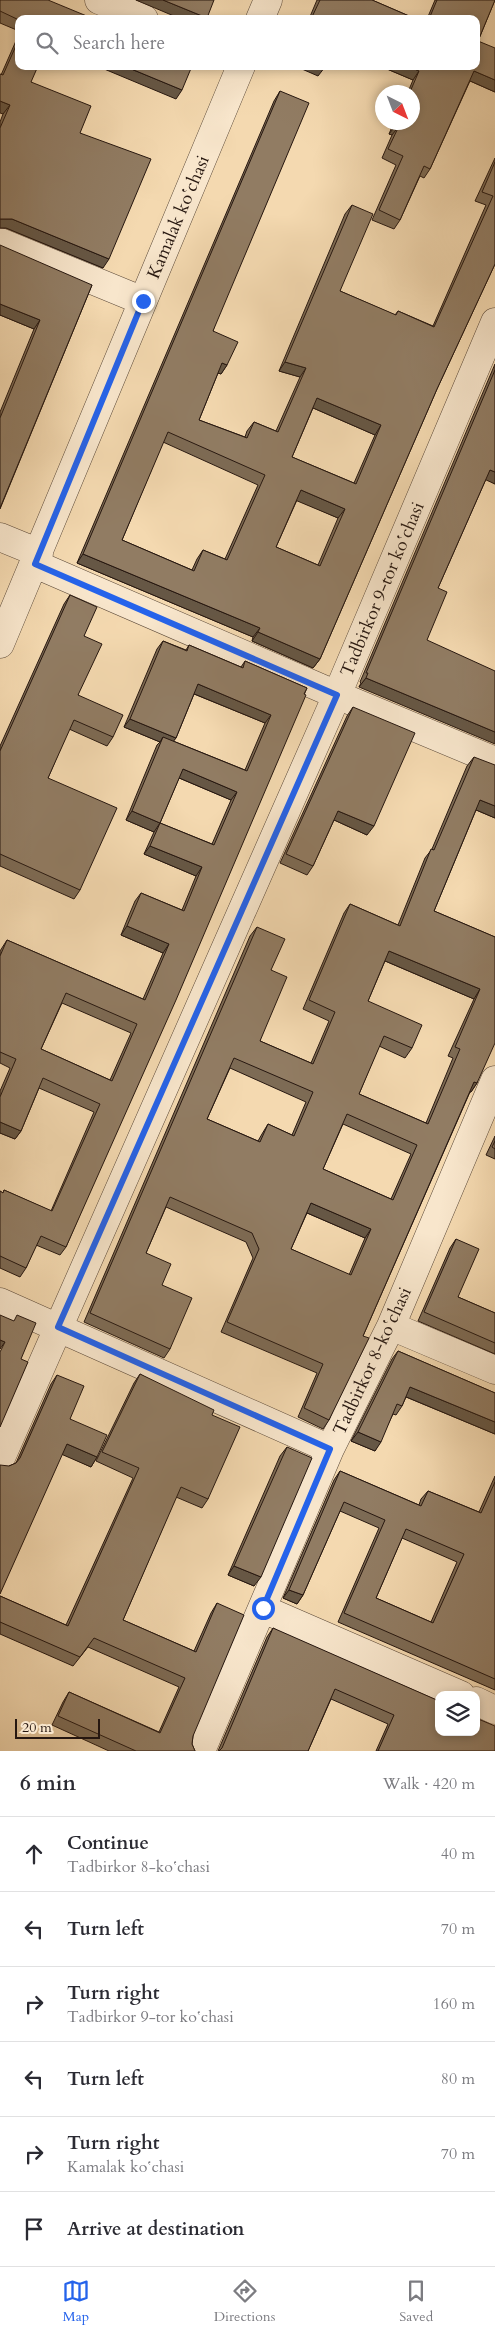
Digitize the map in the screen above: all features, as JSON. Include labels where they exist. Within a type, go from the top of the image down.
[{"type":"street","points":[[99,0],[135,15]]},
{"type":"street","points":[[262,15],[268,0]]},
{"type":"street","name":"Kamalak koʻchasi","points":[[0,644],[239,70]]},
{"type":"street","points":[[0,242],[143,301]]},
{"type":"street","name":"Tadbirkor 9-tor koʻchasi","points":[[0,1460],[337,695],[495,322]]},
{"type":"street","points":[[0,538],[37,558],[337,695],[495,760]]},
{"type":"street","name":"Tadbirkor 8-koʻchasi","points":[[200,1751],[330,1449],[391,1326],[495,1080]]},
{"type":"street","points":[[0,1302],[330,1449]]},
{"type":"street","points":[[391,1326],[495,1370]]},
{"type":"street","points":[[263,1608],[452,1691]]},
{"type":"street","points":[[480,1703],[495,1710]]},
{"type":"building","points":[[0,0],[48,0],[84,15],[15,15],[15,18],[0,11]]},
{"type":"building","points":[[163,0],[214,0],[208,15],[200,15]]},
{"type":"building","points":[[320,0],[372,0],[407,15],[313,15]]},
{"type":"building","points":[[437,0],[495,0],[480,36],[480,15],[431,15]]},
{"type":"building","points":[[480,42],[495,48],[495,80],[474,71],[430,169],[424,166],[400,220],[379,210],[403,156],[388,149],[397,130],[420,130],[420,85],[413,85],[419,71],[417,70],[480,70]]},
{"type":"building","points":[[15,48],[15,70],[36,70],[31,82],[91,106],[80,133],[151,159],[109,259],[12,219],[0,219],[0,128],[10,105],[0,101],[0,74],[3,75]]},
{"type":"building","points":[[134,70],[190,70],[182,90]]},
{"type":"building","points":[[280,91],[309,103],[213,331],[238,342],[227,365],[222,363],[199,420],[247,438],[254,422],[278,432],[306,368],[285,362],[352,205],[373,214],[340,291],[396,315],[398,311],[434,327],[493,196],[482,192],[495,162],[495,264],[437,389],[320,659],[258,632],[260,628],[83,554]],"holes":[[[317,398],[381,425],[356,484],[292,457]],[[168,432],[265,475],[227,560],[203,550],[194,571],[122,540]],[[301,490],[345,509],[320,566],[276,547]]]},
{"type":"building","points":[[0,245],[92,285],[0,508],[0,418],[40,320],[0,304]]},
{"type":"building","points":[[495,370],[495,472],[490,470],[438,588],[447,592],[427,640],[495,671],[495,732],[366,678],[368,673],[366,673]]},
{"type":"building","points":[[70,595],[97,607],[84,636],[102,644],[78,695],[123,715],[113,737],[74,720],[48,778],[117,808],[80,890],[0,854],[0,751]]},
{"type":"building","points":[[163,641],[187,651],[189,645],[243,668],[245,661],[307,688],[304,694],[306,695],[176,1000],[66,1247],[41,1236],[26,1268],[0,1256],[0,1191],[3,1193],[4,1190],[52,1211],[100,1104],[43,1078],[21,1131],[0,1122],[0,1097],[16,1059],[0,1052],[0,956],[7,940],[145,1000],[169,944],[127,926],[141,893],[184,911],[202,867],[150,846],[160,823],[132,811],[163,737],[247,771],[271,715],[198,684],[176,738],[130,719]],"holes":[[[183,769],[237,792],[214,845],[160,823]],[[66,993],[137,1024],[112,1081],[41,1049]]]},
{"type":"building","points":[[353,707],[415,733],[374,826],[338,811],[313,866],[286,854]]},
{"type":"building","points":[[474,757],[495,765],[495,806],[480,800],[434,911],[495,937],[495,1043],[477,1083],[474,1082],[363,1336],[369,1338],[329,1420],[304,1408],[323,1364],[227,1322],[259,1249],[252,1233],[170,1197],[146,1253],[171,1264],[162,1285],[192,1298],[170,1349],[90,1313],[257,927],[285,939],[271,970],[287,977],[260,1041],[313,1064],[335,1012],[309,1000],[350,904],[400,926],[431,849],[434,850]],"holes":[[[389,951],[480,989],[455,1047],[460,1049],[428,1124],[359,1094],[384,1036],[412,1048],[422,1025],[368,1001]],[[234,1058],[313,1092],[294,1136],[268,1124],[260,1142],[207,1119]],[[347,1114],[417,1145],[393,1200],[323,1169]],[[311,1203],[371,1229],[351,1275],[291,1249]]]},
{"type":"building","points":[[456,1239],[479,1249],[458,1297],[495,1313],[495,1343],[424,1312]]},
{"type":"building","points":[[0,1315],[14,1321],[17,1315],[36,1323],[21,1359],[28,1362],[0,1427],[0,1352],[5,1342],[0,1340]]},
{"type":"building","points":[[398,1351],[495,1393],[495,1422],[410,1387],[402,1406],[397,1404],[381,1442],[358,1432]]},
{"type":"building","points":[[140,1374],[214,1410],[212,1415],[240,1427],[208,1499],[181,1487],[123,1620],[196,1652],[217,1603],[244,1615],[193,1736],[192,1744],[195,1751],[136,1751],[58,1716],[69,1692],[160,1733],[185,1678],[94,1638],[80,1657],[0,1622],[0,1596],[68,1626],[139,1468],[102,1452]]},
{"type":"building","points":[[57,1375],[84,1386],[70,1419],[107,1435],[97,1457],[67,1444],[0,1594],[0,1465],[9,1466],[16,1463],[20,1458]]},
{"type":"building","points":[[287,1447],[312,1458],[261,1577],[234,1566]]},
{"type":"building","points":[[340,1471],[421,1506],[428,1491],[481,1513],[495,1482],[495,1679],[344,1613],[385,1520],[344,1502],[303,1595],[289,1590]],"holes":[[[406,1529],[464,1554],[433,1623],[376,1598]]]},
{"type":"building","points":[[273,1628],[435,1699],[435,1736],[480,1736],[480,1720],[495,1726],[495,1751],[378,1751],[394,1715],[335,1689],[308,1751],[219,1751],[222,1748]]},
{"type":"route","points":[[143,301],[35,564],[337,695],[58,1327],[330,1449],[263,1608]]}]
